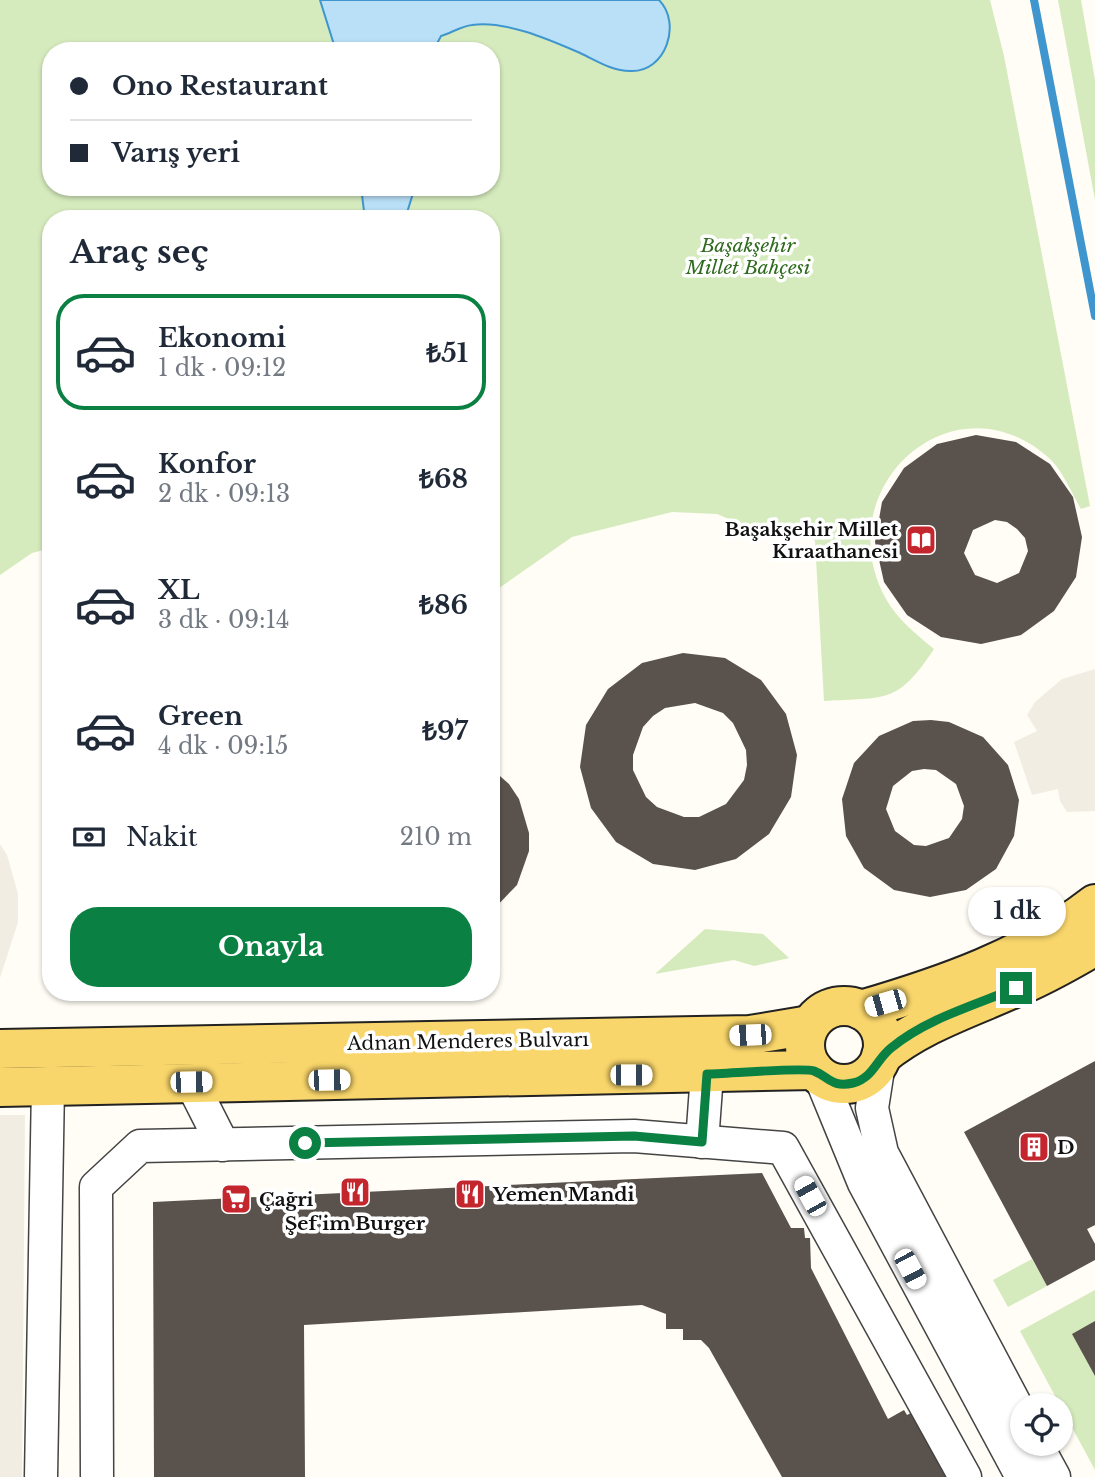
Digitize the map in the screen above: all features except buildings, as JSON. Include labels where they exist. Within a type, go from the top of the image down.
[{"type":"main road","points":[[861,1010],[962,978],[1067,926],[1095,904]]},
{"type":"main road","points":[[880,1059],[883,1040],[878,1026],[861,1010],[847,1006],[832,1007],[810,1024],[805,1049],[817,1073],[840,1084],[856,1082],[869,1075],[880,1059],[898,1042],[939,1020],[1016,988],[1095,946]]},
{"type":"main road","name":"Adnan Menderes Bulvarı","points":[[0,1049],[737,1035],[810,1024]]},
{"type":"main road","name":"Adnan Menderes Bulvarı","points":[[0,1087],[817,1073]]},
{"type":"street","points":[[880,1059],[872,1108],[882,1153],[1010,1394]]},
{"type":"street","points":[[817,1073],[864,1183],[1021,1477]]},
{"type":"street","points":[[702,1142],[707,1074]]},
{"type":"street","points":[[191,1082],[223,1144]]},
{"type":"street","points":[[41,1477],[48,1086]]},
{"type":"street","points":[[97,1477],[96,1187],[140,1146],[634,1136],[783,1148],[965,1477]]},
{"type":"street","points":[[903,1366],[948,1340]]},
{"type":"street","points":[[1043,1456],[1054,1477]]},
{"type":"green space","name":"Başakşehir Millet Bahçesi","points":[[0,0],[990,0],[1004,56],[1090,506],[1081,509],[1055,464],[1013,435],[975,428],[940,435],[909,454],[886,483],[872,518],[872,558],[886,599],[902,620],[934,649],[910,680],[899,689],[876,698],[824,701],[815,541],[806,534],[772,537],[717,514],[672,512],[572,537],[500,587],[500,210],[42,210],[42,550],[32,553],[0,575]]},
{"type":"green space","points":[[1058,0],[1081,0],[1095,80],[1095,200]]},
{"type":"green space","points":[[705,929],[763,934],[789,958],[754,966],[734,960],[655,974]]},
{"type":"green space","points":[[1006,1210],[1095,1225],[1032,1259]]},
{"type":"green space","points":[[1032,1259],[1047,1286],[1008,1307],[993,1280]]},
{"type":"green space","points":[[1095,1290],[1095,1470],[1073,1429],[1073,1393],[1053,1393],[1020,1331]]},
{"type":"shaded area","points":[[1095,669],[1095,811],[1067,812],[1060,801],[1058,789],[1032,795],[1014,742],[1037,731],[1027,715],[1035,702],[1062,679]]},
{"type":"shaded area","points":[[0,844],[7,855],[18,894],[18,922],[0,978]]},
{"type":"shaded area","points":[[0,1115],[25,1115],[22,1477],[0,1477]]},
{"type":"water","points":[[320,0],[659,0],[669,21],[667,45],[661,55],[653,64],[630,71],[611,67],[527,32],[499,25],[468,26],[441,36],[438,42],[333,42]]},
{"type":"water","points":[[362,196],[412,196],[408,210],[364,210]]},
{"type":"waterway","points":[[1034,0],[1095,316]]},
{"type":"place","name":"Başakşehir Millet Kıraathanesi","points":[[921,540]]},
{"type":"place","name":"D","points":[[1034,1147]]},
{"type":"place","name":"Şef'im Burger","points":[[355,1192]]},
{"type":"place","name":"Yemen Mandi","points":[[470,1194]]},
{"type":"place","name":"Çağri","points":[[236,1199]]},
{"type":"route","points":[[305,1143],[634,1136],[702,1142],[707,1074],[814,1070],[832,1083],[856,1082],[869,1075],[881,1056],[898,1042],[939,1020],[1016,988]]}]
